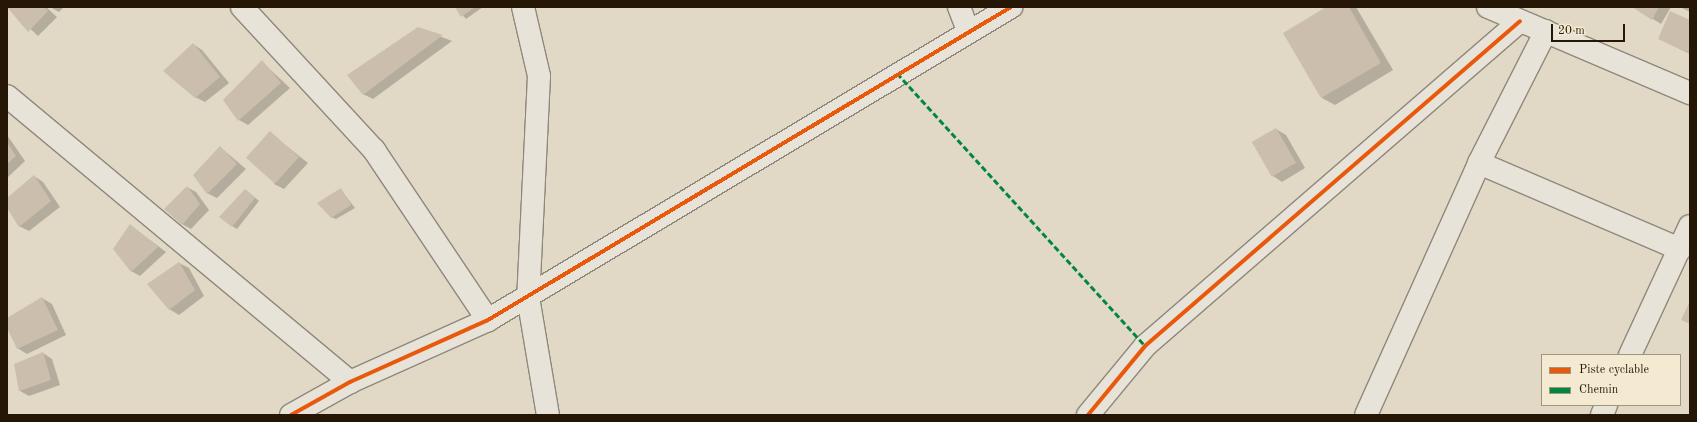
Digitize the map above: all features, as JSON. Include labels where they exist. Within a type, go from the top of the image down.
[{"type":"street","points":[[242,7],[374,150],[488,320]]},
{"type":"street","points":[[523,7],[539,76],[528,297],[547,406],[563,415]]},
{"type":"street","points":[[959,7],[968,30]]},
{"type":"street","points":[[291,415],[350,382],[488,320],[968,30],[1011,7]]},
{"type":"street","points":[[1488,7],[1690,93]]},
{"type":"street","points":[[1088,415],[1145,346],[1520,21]]},
{"type":"street","points":[[1366,415],[1479,163],[1546,31]]},
{"type":"street","points":[[7,96],[350,382]]},
{"type":"street","points":[[1479,163],[1680,249]]},
{"type":"street","points":[[1630,354],[1690,226]]},
{"type":"building","points":[[7,7],[44,7],[48,11],[28,32]]},
{"type":"building","points":[[455,7],[475,7],[461,17]]},
{"type":"building","points":[[1326,7],[1349,7],[1381,63],[1321,98],[1283,33]]},
{"type":"building","points":[[1632,7],[1659,7],[1652,20]]},
{"type":"building","points":[[1670,11],[1690,20],[1690,53],[1658,39]]},
{"type":"building","points":[[418,27],[443,35],[363,95],[347,75]]},
{"type":"building","points":[[193,43],[220,77],[195,98],[163,71]]},
{"type":"building","points":[[262,60],[281,83],[238,121],[223,100]]},
{"type":"building","points":[[1276,128],[1296,163],[1272,177],[1252,142]]},
{"type":"building","points":[[270,131],[299,157],[275,184],[246,158]]},
{"type":"building","points":[[7,142],[16,156],[7,164]]},
{"type":"building","points":[[220,146],[237,164],[207,194],[193,175]]},
{"type":"building","points":[[34,175],[51,201],[19,227],[7,208],[7,198]]},
{"type":"building","points":[[187,186],[200,204],[182,225],[164,209]]},
{"type":"building","points":[[341,188],[351,205],[331,218],[317,203]]},
{"type":"building","points":[[245,189],[255,198],[232,227],[219,217]]},
{"type":"building","points":[[130,224],[158,247],[131,272],[113,249]]},
{"type":"building","points":[[179,262],[195,290],[169,310],[147,284]]},
{"type":"building","points":[[42,297],[58,330],[17,349],[7,328],[7,318]]},
{"type":"building","points":[[1690,301],[1690,324],[1681,320]]},
{"type":"building","points":[[43,352],[51,380],[19,391],[14,364]]},
{"type":"marked path","points":[[897,73],[1145,346]]},
{"type":"cycle path","points":[[291,415],[350,382],[488,320],[1011,7]]},
{"type":"cycle path","points":[[1088,415],[1145,346],[1520,21]]}]
